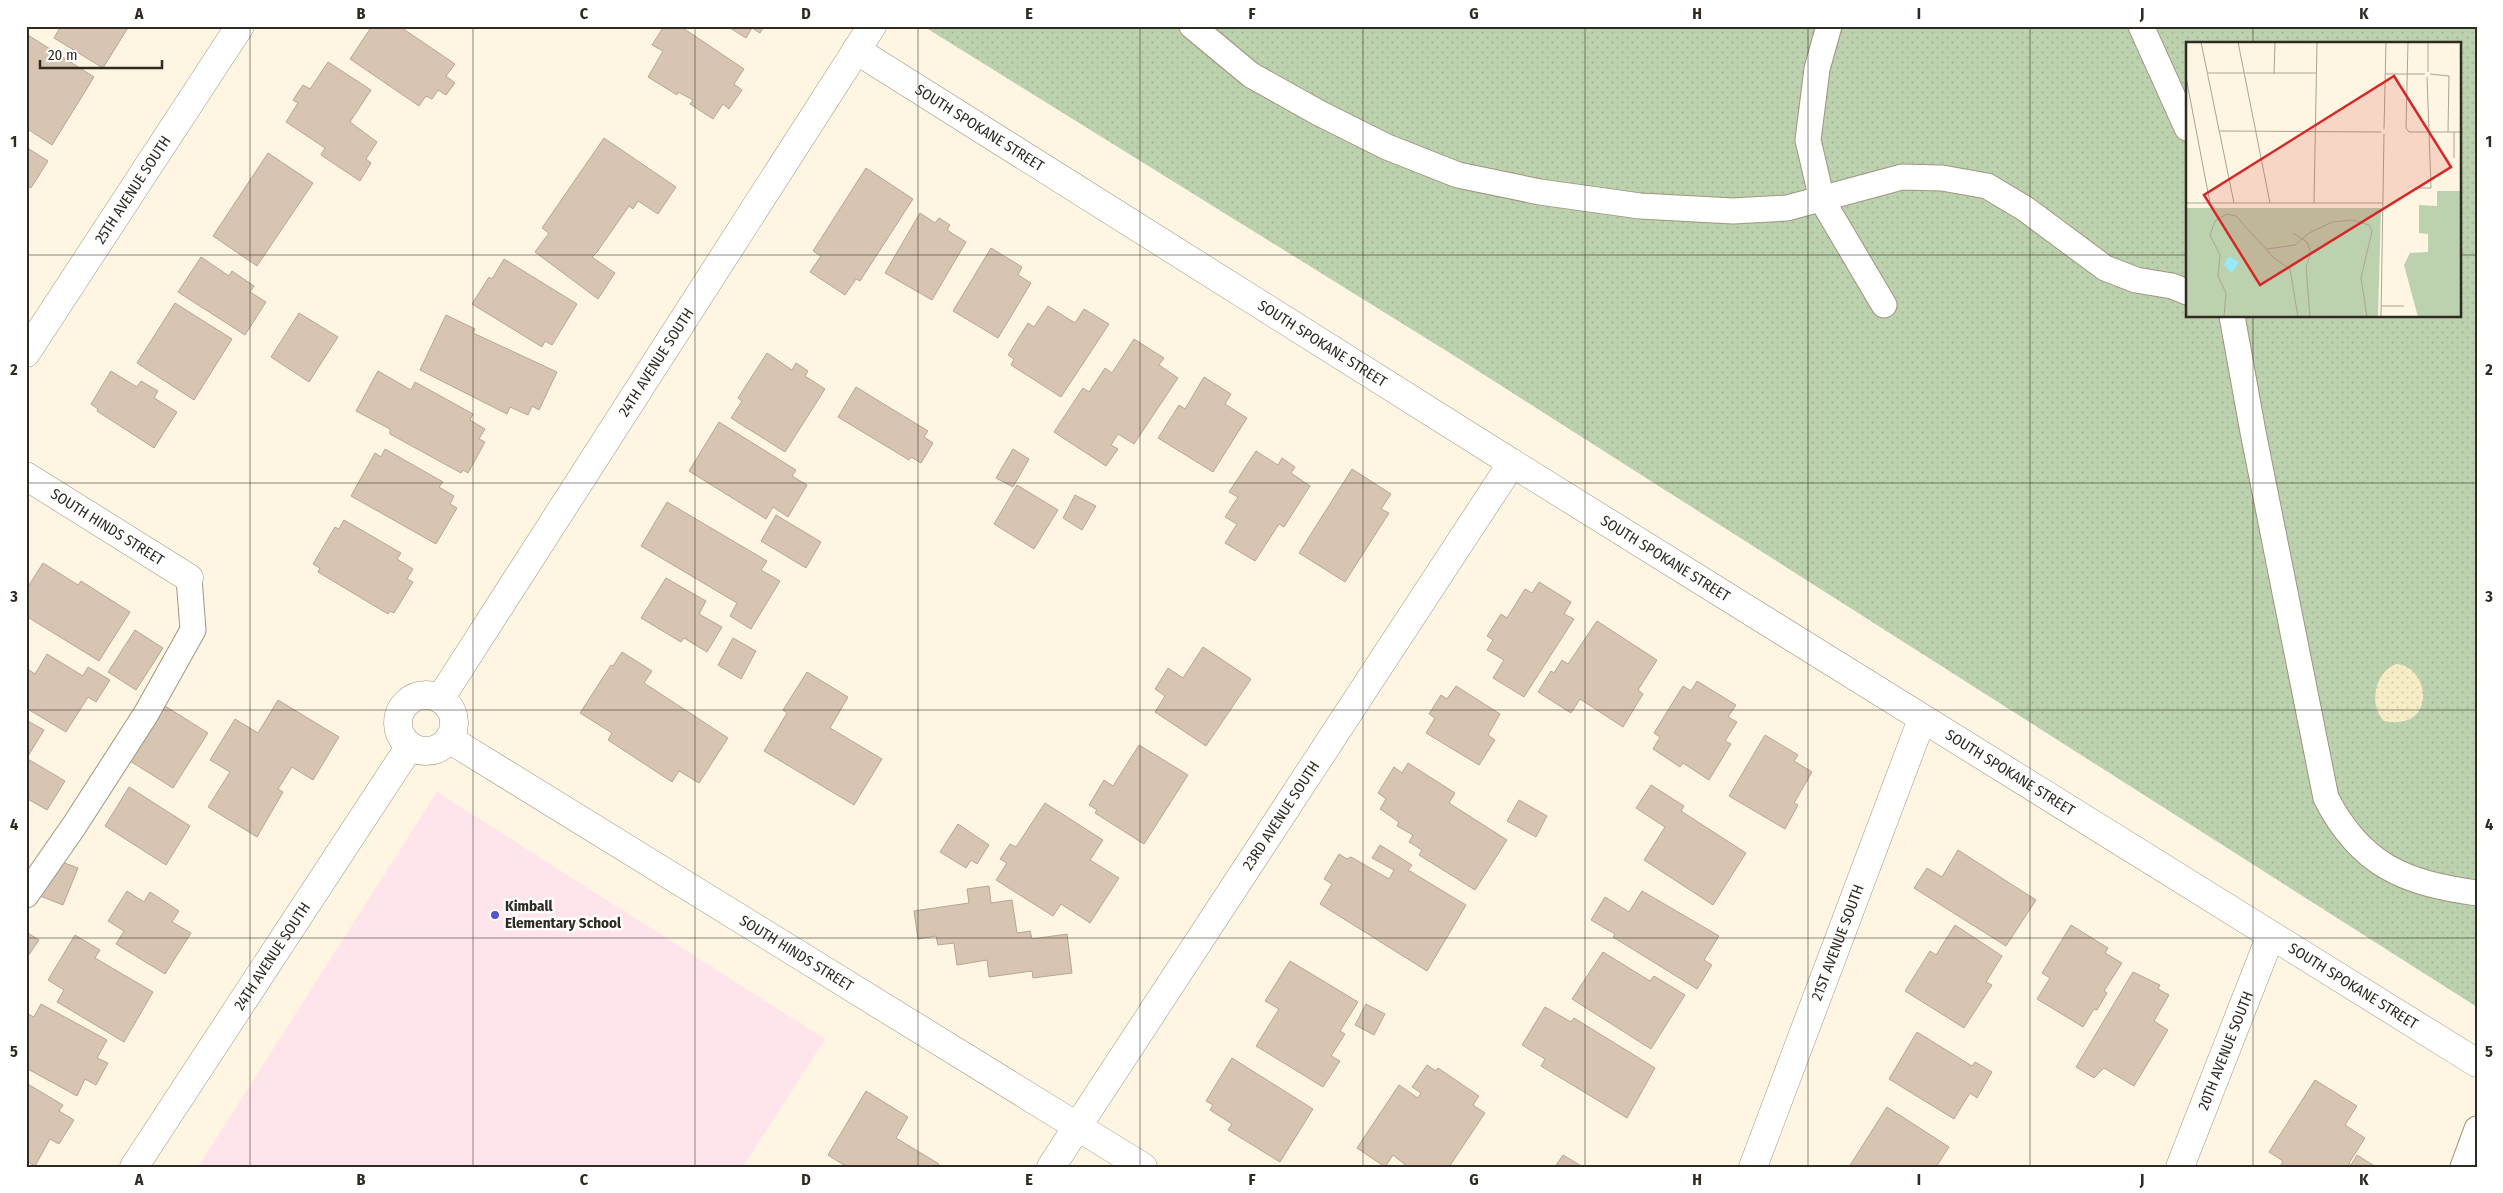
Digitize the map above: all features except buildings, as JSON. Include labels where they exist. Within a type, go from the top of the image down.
[{"type":"street","name":"25TH AVENUE SOUTH","points":[[26,352],[240,26]]},
{"type":"street","name":"24TH AVENUE SOUTH","points":[[440,699],[872,26]]},
{"type":"street","name":"SOUTH SPOKANE STREET","points":[[856,50],[1512,463],[2477,1063]]},
{"type":"street","name":"23RD AVENUE SOUTH","points":[[1051,1167],[1512,463]]},
{"type":"street","name":"SOUTH HINDS STREET","points":[[26,476],[188,578]]},
{"type":"street","points":[[430,695],[440,699],[451,709],[454,718],[454,727],[449,739],[440,748],[432,750],[422,751],[410,746],[400,733],[398,724],[404,706],[420,696],[430,695]]},
{"type":"street","name":"21ST AVENUE SOUTH","points":[[1753,1167],[1922,719]]},
{"type":"street","name":"SOUTH HINDS STREET","points":[[449,739],[1143,1167]]},
{"type":"street","name":"24TH AVENUE SOUTH","points":[[134,1167],[410,746]]},
{"type":"street","name":"20TH AVENUE SOUTH","points":[[2180,1167],[2271,935]]},
{"type":"lane","points":[[1192,26],[1251,75],[1319,113],[1387,147],[1458,174],[1540,192],[1640,206],[1733,211],[1787,208],[1902,177],[1942,178],[1988,186],[2024,208],[2105,268],[2136,280],[2172,286],[2186,292]]},
{"type":"lane","points":[[1830,26],[1817,69],[1808,140],[1822,200],[1884,306]]},
{"type":"lane","points":[[2141,26],[2186,126]]},
{"type":"lane","points":[[2232,318],[2253,432],[2326,798],[2347,833],[2370,856],[2401,876],[2440,888],[2477,893]]},
{"type":"lane","points":[[26,895],[74,826],[146,714],[193,630],[188,578]]},
{"type":"lane","points":[[2463,1167],[2477,1129]]},
{"type":"shaded area","name":"Kimball Elementary School","points":[[437,792],[825,1039],[743,1167],[198,1167]]},
{"type":"green space","points":[[923,26],[2477,26],[2477,1007],[1453,355]]},
{"type":"sand","points":[[2396,664],[2408,667],[2416,675],[2422,686],[2423,697],[2420,708],[2413,717],[2401,722],[2384,721],[2376,706],[2376,690],[2383,674]]},
{"type":"place","name":"Kimball Elementary School","points":[[495,915]]}]
